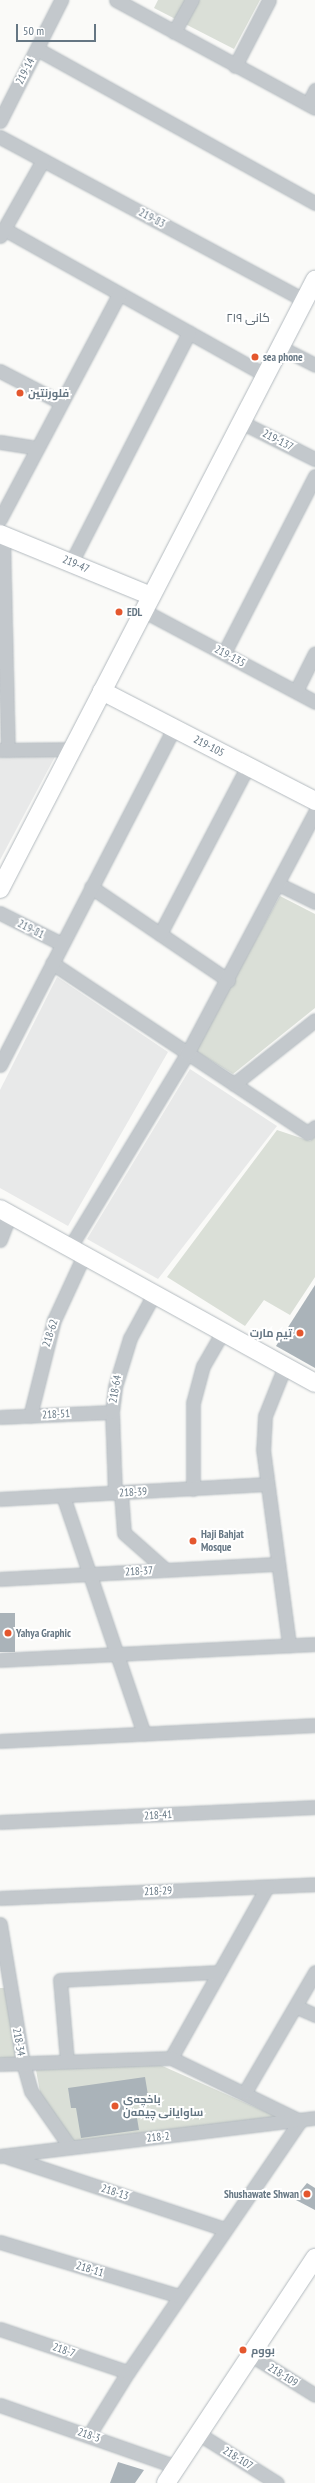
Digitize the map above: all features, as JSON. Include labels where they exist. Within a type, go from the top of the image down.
[{"type":"street","name":"219-14","points":[[0,121],[61,0]]},
{"type":"street","points":[[116,0],[311,106],[315,90]]},
{"type":"street","points":[[174,32],[192,0]]},
{"type":"street","points":[[235,66],[269,0]]},
{"type":"street","points":[[37,49],[315,204]]},
{"type":"street","name":"219-83","points":[[0,137],[304,300]]},
{"type":"street","points":[[43,160],[2,232],[119,294],[266,375]]},
{"type":"street","points":[[0,889],[315,280]]},
{"type":"street","points":[[72,749],[4,750],[1,530],[36,448],[119,294]]},
{"type":"street","points":[[72,562],[189,332]]},
{"type":"street","points":[[280,347],[315,365]]},
{"type":"street","points":[[0,371],[60,402]]},
{"type":"street","name":"219-137","points":[[241,422],[315,459]]},
{"type":"street","points":[[0,442],[36,448]]},
{"type":"street","points":[[224,653],[315,476]]},
{"type":"street","name":"219-47","points":[[1,530],[72,562],[148,603]]},
{"type":"street","name":"219-135","points":[[148,603],[224,653],[315,702]]},
{"type":"street","points":[[296,691],[315,653]]},
{"type":"street","name":"219-105","points":[[102,691],[315,801]]},
{"type":"street","points":[[0,1065],[174,728]]},
{"type":"street","points":[[160,934],[248,766]]},
{"type":"street","name":"218-62","points":[[30,1416],[52,1326],[77,1251],[228,980],[315,812]]},
{"type":"street","points":[[278,884],[315,902]]},
{"type":"street","points":[[91,887],[228,980]]},
{"type":"street","name":"219-81","points":[[0,913],[62,944]]},
{"type":"street","points":[[52,963],[308,1133],[315,1128]]},
{"type":"street","points":[[234,1084],[315,1020]]},
{"type":"street","points":[[0,1240],[5,1212],[315,1383]]},
{"type":"street","name":"218-64","points":[[154,1294],[130,1338],[121,1362],[112,1412],[118,1493],[124,1533],[166,1570]]},
{"type":"street","points":[[193,1489],[193,1403],[204,1366],[223,1332]]},
{"type":"street","points":[[285,1366],[265,1416],[266,1484],[289,1645]]},
{"type":"street","name":"218-51","points":[[0,1417],[112,1412]]},
{"type":"street","name":"218-39","points":[[0,1499],[266,1484]]},
{"type":"street","points":[[63,1496],[144,1734]]},
{"type":"street","name":"218-37","points":[[0,1579],[278,1564]]},
{"type":"street","points":[[0,1660],[315,1644]]},
{"type":"street","points":[[0,1741],[315,1725]]},
{"type":"street","name":"218-41","points":[[0,1822],[315,1807]]},
{"type":"street","name":"218-29","points":[[0,1898],[315,1884]]},
{"type":"street","points":[[171,2058],[267,1887]]},
{"type":"street","name":"218-34","points":[[0,1924],[4,1981],[31,2091],[41,2109],[70,2147]]},
{"type":"street","points":[[67,2061],[60,1980],[219,1972]]},
{"type":"street","points":[[245,2092],[297,2007],[315,1972]]},
{"type":"street","points":[[297,2007],[315,2015]]},
{"type":"street","points":[[0,2064],[171,2058],[245,2092],[300,2121],[179,2296],[128,2372],[89,2435]]},
{"type":"street","name":"218-2","points":[[2,2156],[315,2118]]},
{"type":"street","name":"218-13","points":[[2,2156],[225,2229]]},
{"type":"street","name":"218-11","points":[[0,2242],[179,2296]]},
{"type":"street","points":[[166,2483],[251,2355],[310,2276],[315,2258]]},
{"type":"street","name":"218-7","points":[[0,2329],[128,2372]]},
{"type":"street","name":"218-109","points":[[251,2355],[315,2395]]},
{"type":"street","name":"218-3","points":[[0,2406],[89,2435],[177,2467]]},
{"type":"street","name":"218-107","points":[[199,2434],[277,2483]]},
{"type":"shaded area","points":[[158,0],[260,0],[234,49],[154,8]]},
{"type":"shaded area","points":[[57,753],[0,860],[0,755]]},
{"type":"shaded area","points":[[280,896],[315,914],[315,1008],[233,1074],[194,1050]]},
{"type":"shaded area","points":[[57,977],[168,1052],[68,1226],[0,1188],[0,1090]]},
{"type":"shaded area","points":[[190,1069],[277,1126],[158,1279],[87,1239]]},
{"type":"shaded area","points":[[277,1130],[310,1141],[315,1137],[315,1277],[290,1315],[264,1300],[245,1326],[167,1277]]},
{"type":"shaded area","points":[[0,1988],[7,1988],[18,2059],[0,2059]]},
{"type":"shaded area","points":[[158,2064],[280,2118],[75,2142],[42,2103],[36,2070]]},
{"type":"building","name":"تيم مارت","points":[[315,1285],[315,1368],[276,1346]]},
{"type":"building","name":"Yahya Graphic","points":[[0,1613],[15,1613],[15,1652],[0,1652]]},
{"type":"building","name":"باخچه‌ی ساوایانی چیمه‌ن","points":[[145,2077],[148,2095],[127,2099],[130,2119],[137,2118],[139,2130],[81,2138],[76,2108],[71,2108],[68,2088]]},
{"type":"building","name":"Shushawate Shwan","points":[[307,2183],[315,2188],[315,2210],[294,2199]]},
{"type":"building","points":[[118,2462],[144,2470],[135,2483],[110,2483]]},
{"type":"place","name":"sea phone","points":[[255,357]]},
{"type":"place","name":"فلورنتين","points":[[20,393]]},
{"type":"place","name":"EDL","points":[[119,612]]},
{"type":"place","name":"تيم مارت","points":[[300,1333]]},
{"type":"place","name":"Haji Bahjat Mosque","points":[[193,1541]]},
{"type":"place","name":"Yahya Graphic","points":[[8,1633]]},
{"type":"place","name":"باخچه‌ی ساوایانی چیمه‌ن","points":[[115,2106]]},
{"type":"place","name":"Shushawate Shwan","points":[[307,2194]]},
{"type":"place","name":"بووم","points":[[243,2350]]},
{"type":"district","name":"کانی ٢١٩","points":[[248,318]]}]
